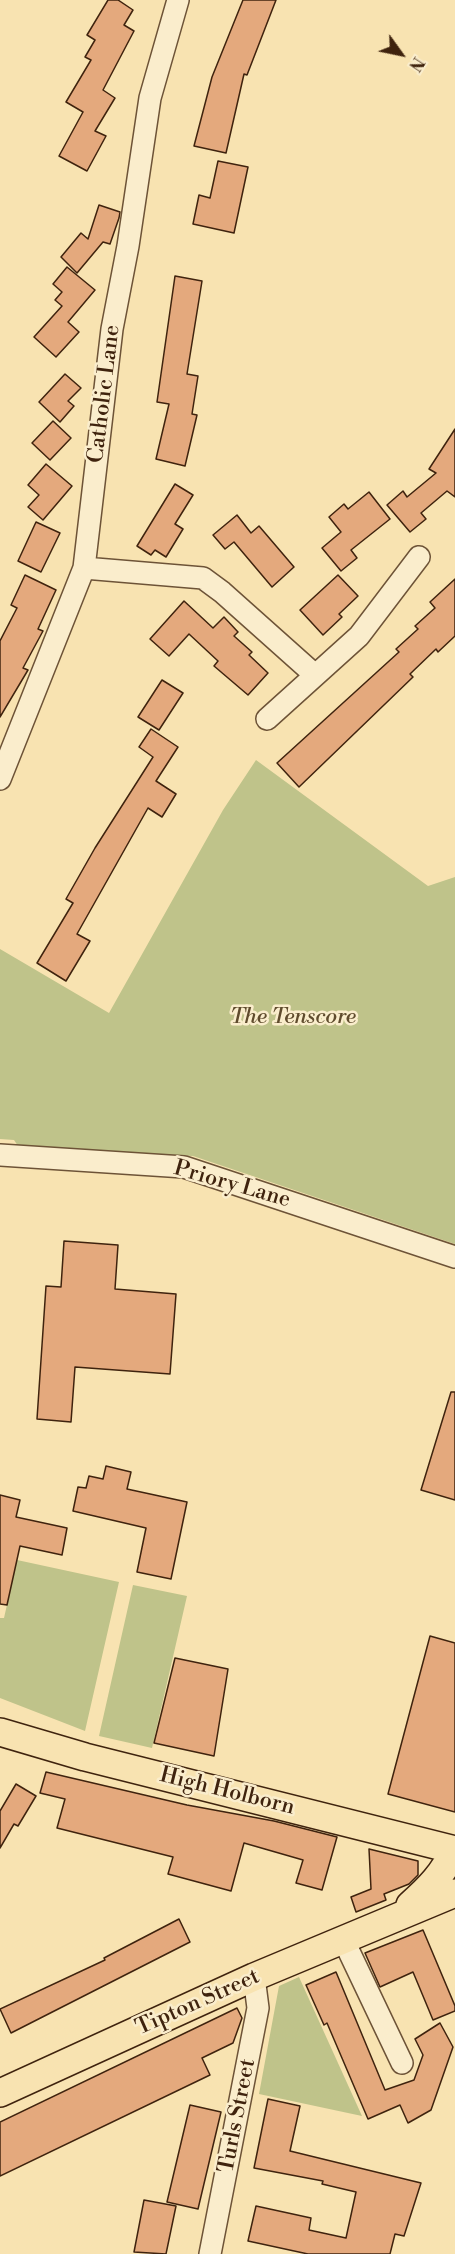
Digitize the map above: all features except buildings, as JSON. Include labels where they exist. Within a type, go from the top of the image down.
[{"type":"main road","name":"High Holborn","points":[[0,1732],[85,1757],[454,1850]]},
{"type":"main road","name":"Tipton Street","points":[[398,1915],[429,1889],[446,1868],[454,1850]]},
{"type":"main road","name":"Tipton Street","points":[[0,2093],[254,1977],[455,1893]]},
{"type":"street","name":"Catholic Lane","points":[[0,779],[84,568],[112,329],[128,246],[150,98],[178,0]]},
{"type":"street","points":[[267,719],[359,636],[419,556]]},
{"type":"street","points":[[84,568],[203,578],[222,592],[315,675]]},
{"type":"street","name":"Priory Lane","points":[[0,1155],[184,1167],[455,1257]]},
{"type":"street","points":[[343,1939],[402,2063]]},
{"type":"street","name":"Turls Street","points":[[210,2254],[258,2008],[254,1977]]},
{"type":"green space","name":"The Tenscore","points":[[256,760],[428,886],[455,877],[455,1244],[193,1156],[20,1149],[14,1140],[0,1139],[0,949],[109,1013],[223,810]]},
{"type":"green space","points":[[17,1560],[119,1582],[85,1731],[0,1698],[0,1618],[4,1618]]},
{"type":"green space","points":[[133,1585],[187,1596],[152,1748],[99,1736]]},
{"type":"green space","points":[[299,1977],[362,2116],[259,2094],[279,1986]]}]
